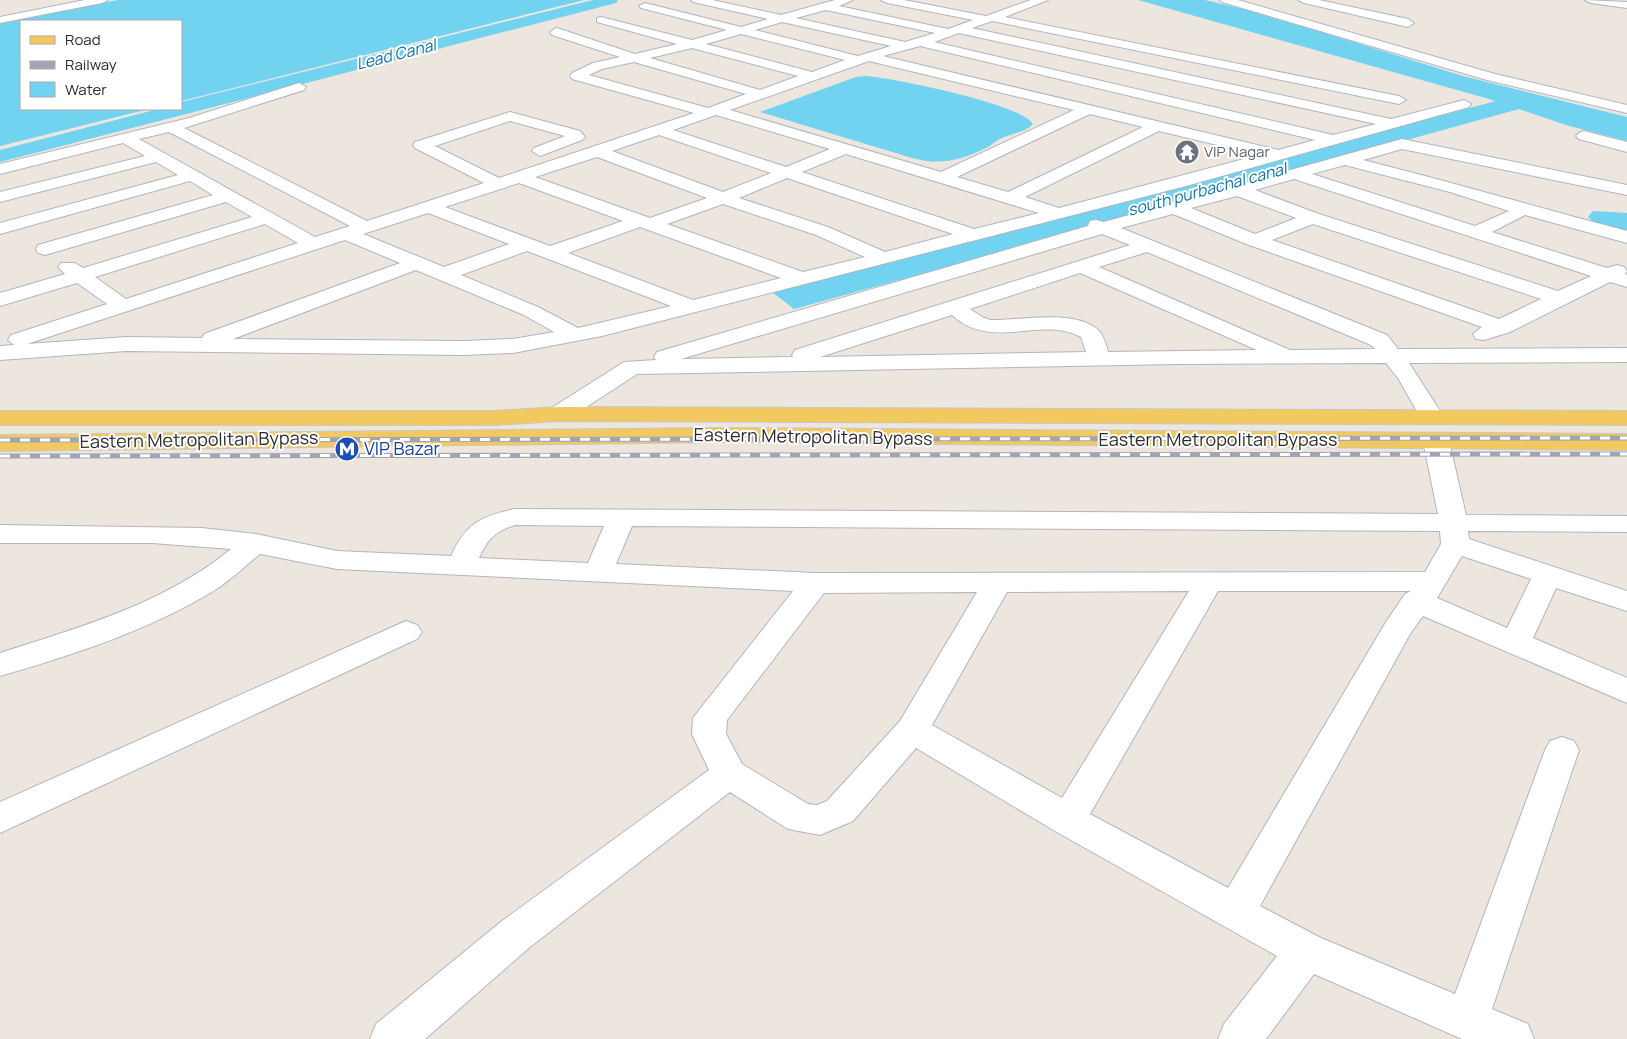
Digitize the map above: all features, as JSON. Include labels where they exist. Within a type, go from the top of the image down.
[{"type":"main road","points":[[0,418],[494,418],[559,414],[1434,429],[1627,418]]},
{"type":"main road","name":"Eastern Metropolitan Bypass","points":[[0,442],[1434,429],[1627,442]]},
{"type":"street","points":[[0,20],[102,0]]},
{"type":"street","points":[[697,0],[1040,71],[1331,139]]},
{"type":"street","points":[[847,0],[689,45],[598,66],[577,76],[712,111],[1064,214],[1147,246],[1386,348],[1627,355]]},
{"type":"street","points":[[887,0],[991,14],[1115,42],[1399,100]]},
{"type":"street","points":[[1226,0],[1492,77],[1627,109]]},
{"type":"street","points":[[1304,0],[1408,23]]},
{"type":"street","points":[[1591,0],[1627,5]]},
{"type":"street","points":[[802,2],[1079,55],[1392,122]]},
{"type":"street","points":[[589,42],[722,5]]},
{"type":"street","points":[[0,348],[364,226],[498,184],[659,130],[863,58],[953,31],[991,14],[1034,5]]},
{"type":"street","points":[[645,6],[740,31],[863,58],[885,59],[1277,155]]},
{"type":"street","points":[[601,20],[689,45],[812,76]]},
{"type":"street","points":[[556,32],[636,58],[760,94]]},
{"type":"street","points":[[999,87],[1138,34]]},
{"type":"street","points":[[1193,135],[1295,78]]},
{"type":"street","points":[[0,169],[171,127],[299,87]]},
{"type":"street","points":[[0,353],[93,344],[464,348],[513,346],[575,335],[973,234],[1064,214],[1392,122],[1464,104]]},
{"type":"street","points":[[942,178],[1089,109]]},
{"type":"street","points":[[498,184],[421,145],[510,116],[575,134],[577,137],[527,155]]},
{"type":"street","points":[[1008,199],[1156,126]]},
{"type":"street","points":[[171,127],[364,226]]},
{"type":"street","points":[[659,130],[973,234]]},
{"type":"street","points":[[1584,136],[1627,146]]},
{"type":"street","points":[[125,138],[313,244]]},
{"type":"street","points":[[559,414],[632,367],[1098,226],[1175,208],[1402,144],[1627,190]]},
{"type":"street","points":[[550,253],[723,198],[845,149]]},
{"type":"street","points":[[596,151],[723,198],[822,231],[881,257]]},
{"type":"street","points":[[1388,170],[1441,151]]},
{"type":"street","points":[[0,197],[158,157]]},
{"type":"street","points":[[1344,160],[1456,188],[1519,208],[1627,238]]},
{"type":"street","points":[[1413,161],[1490,182]]},
{"type":"street","points":[[474,172],[492,166]]},
{"type":"street","points":[[1294,174],[1477,232],[1621,274]]},
{"type":"street","points":[[4,224],[190,176]]},
{"type":"street","points":[[518,177],[800,278]]},
{"type":"street","points":[[1238,190],[1313,218],[1559,298]]},
{"type":"street","points":[[44,249],[227,196]]},
{"type":"street","points":[[427,206],[689,306]]},
{"type":"street","points":[[1175,208],[1256,241],[1502,327]]},
{"type":"street","points":[[1477,232],[1518,213],[1519,208]]},
{"type":"street","points":[[1573,223],[1586,210]]},
{"type":"street","points":[[0,300],[266,218]]},
{"type":"street","points":[[1256,241],[1277,230],[1313,218]]},
{"type":"street","points":[[4,224],[44,249],[124,307]]},
{"type":"street","points":[[345,233],[531,311],[575,335]]},
{"type":"street","points":[[444,274],[527,244]]},
{"type":"street","points":[[773,364],[1147,246]]},
{"type":"street","points":[[198,344],[417,263]]},
{"type":"street","points":[[1082,267],[1290,356]]},
{"type":"street","points":[[632,367],[1290,356],[1465,341],[1502,327],[1559,298],[1621,274]]},
{"type":"street","points":[[956,307],[979,324],[994,326],[1066,325],[1081,328],[1090,334],[1099,358]]},
{"type":"street","points":[[1236,912],[1398,629],[1425,591],[1454,534],[1434,429],[1408,376],[1386,348]]},
{"type":"street","points":[[460,566],[472,540],[490,523],[514,517],[1454,534],[1627,524]]},
{"type":"street","points":[[598,572],[620,518]]},
{"type":"street","points":[[0,534],[201,537],[256,543],[311,557],[337,560],[816,583],[1209,582],[1425,591],[1514,644],[1627,691]]},
{"type":"street","points":[[1454,534],[1548,574],[1627,601]]},
{"type":"street","points":[[0,665],[119,625],[165,604],[206,582],[256,543]]},
{"type":"street","points":[[1514,644],[1548,574]]},
{"type":"street","points":[[816,583],[710,718],[709,734],[730,774],[801,818],[820,820],[840,811],[912,730],[998,582]]},
{"type":"street","points":[[1068,820],[1209,582]]},
{"type":"street","points":[[0,818],[406,632]]},
{"type":"street","points":[[912,730],[1068,820],[1306,951],[1512,1039]]},
{"type":"street","points":[[1466,1019],[1562,750]]},
{"type":"street","points":[[392,1039],[516,934],[730,774]]},
{"type":"street","points":[[1240,1039],[1306,951]]},
{"type":"water","points":[[118,0],[584,0],[182,101],[182,20],[20,20],[20,110],[145,110],[0,146],[0,22]]},
{"type":"water","name":"south purbachal canal","points":[[1138,0],[1205,0],[1260,13],[1463,76],[1627,117],[1627,141],[1566,125],[1519,109],[794,309],[772,292],[1496,101]]},
{"type":"water","points":[[866,76],[956,93],[1006,108],[1024,116],[1033,124],[969,155],[951,160],[932,161],[912,158],[760,112],[856,77]]},
{"type":"water","points":[[1593,211],[1627,213],[1627,234],[1594,223],[1588,217]]},
{"type":"waterway","name":"Lead Canal","points":[[182,108],[611,0]]},
{"type":"waterway","name":"Lead Canal","points":[[0,156],[175,110]]},
{"type":"railway","points":[[0,440],[1627,438]]},
{"type":"railway","points":[[0,456],[1627,454]]},
{"type":"place","name":"VIP Nagar","points":[[1187,152]]},
{"type":"place","name":"VIP Bazar","points":[[347,449]]}]
